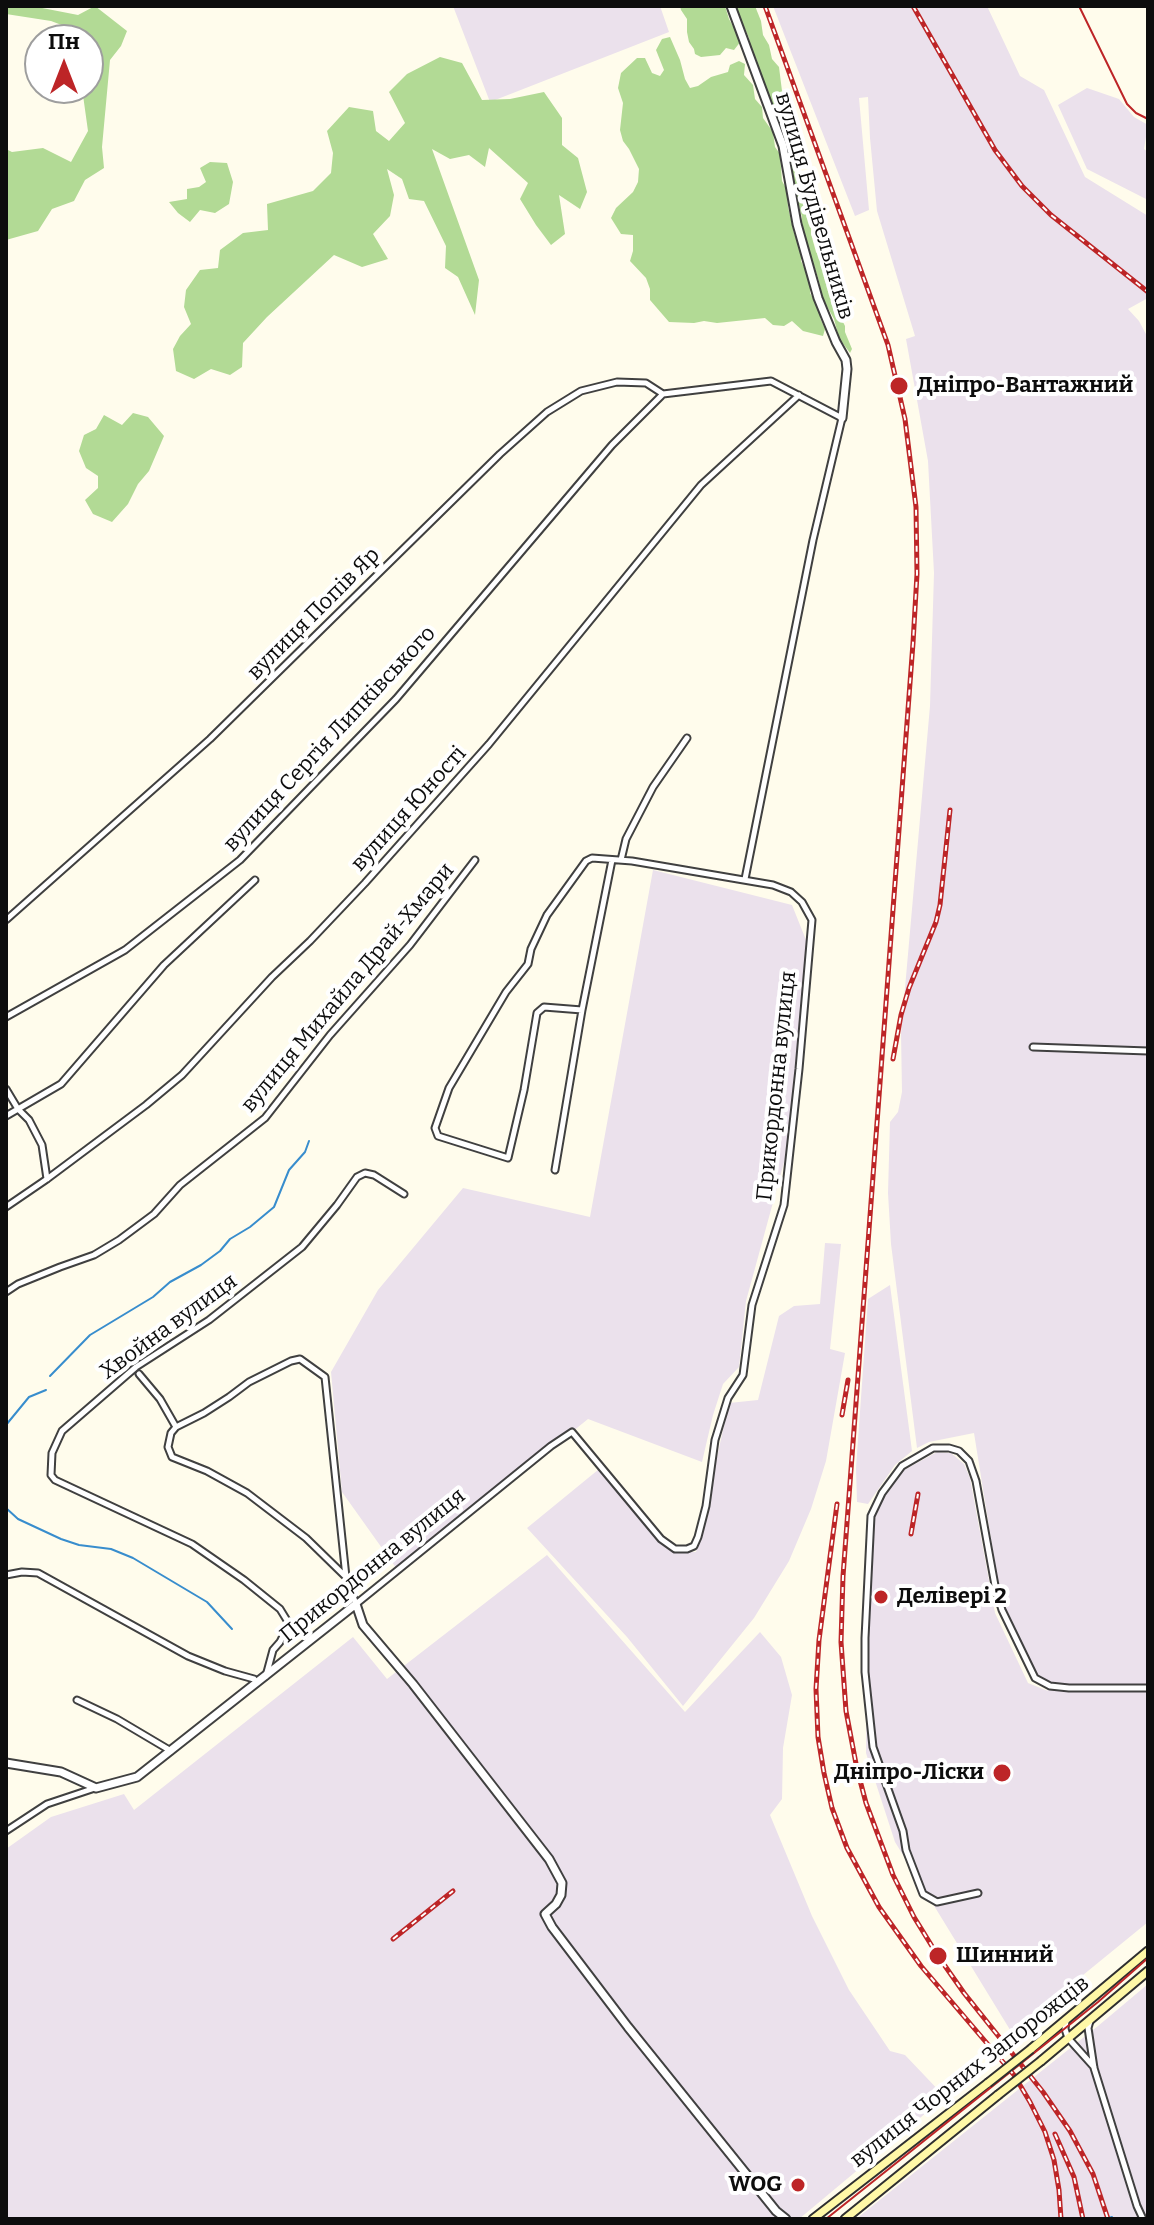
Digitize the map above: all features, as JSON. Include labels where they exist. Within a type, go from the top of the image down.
[{"type":"main road","name":"вулиця Чорних Запорожців","points":[[813,2219],[1066,2021],[1148,1951]]},
{"type":"main road","name":"вулиця Чорних Запорожців","points":[[845,2219],[1148,1971]]},
{"type":"street","name":"вулиця Будівельників","points":[[731,6],[783,146],[797,224],[818,298],[846,360],[842,418]]},
{"type":"street","points":[[582,1010],[544,1007],[537,1013],[508,1158],[438,1136],[435,1128],[449,1088],[506,992],[528,964],[531,949],[547,915],[586,861],[592,858],[621,860],[745,879],[813,540],[842,418],[771,381],[663,394]]},
{"type":"street","name":"вулиця Попів Яр","points":[[6,920],[210,739],[500,454],[547,412],[581,391],[617,382],[646,383],[663,394]]},
{"type":"street","name":"вулиця Сергія Липківського","points":[[6,1017],[125,950],[240,860],[396,699],[612,445],[663,394]]},
{"type":"street","name":"вулиця Юності","points":[[6,1207],[146,1105],[182,1075],[272,977],[365,883],[489,744],[701,485],[799,395]]},
{"type":"street","points":[[621,860],[626,839],[653,787],[687,738]]},
{"type":"street","name":"вулиця Михайла Драй-Хмари","points":[[6,1292],[18,1284],[94,1255],[119,1240],[154,1214],[180,1185],[265,1118],[330,1035],[410,945],[475,860]]},
{"type":"street","points":[[555,1170],[612,860]]},
{"type":"street","name":"Прикордонна вулиця","points":[[6,1831],[47,1804],[137,1777],[572,1432],[661,1539],[675,1549],[694,1546],[706,1506],[715,1440],[728,1398],[743,1375],[752,1305],[784,1205],[807,989],[812,920],[802,902],[791,892],[745,879]]},
{"type":"street","name":"вулиця Сергія Липківського","points":[[6,1116],[61,1084],[164,965],[255,880]]},
{"type":"street","points":[[1033,1047],[1148,1051]]},
{"type":"street","points":[[6,1089],[29,1120],[42,1145],[47,1179]]},
{"type":"street","name":"Хвойна вулиця","points":[[266,1677],[269,1657],[287,1628],[288,1622],[280,1609],[192,1544],[55,1480],[51,1475],[52,1453],[62,1431],[134,1368],[209,1320],[302,1247],[357,1177],[365,1173],[374,1175],[404,1194]]},
{"type":"street","points":[[346,1577],[306,1538],[247,1493],[207,1471],[172,1457],[168,1439],[176,1427],[204,1413],[249,1382],[291,1361],[300,1359],[325,1377],[346,1577],[363,1625],[413,1684],[549,1859],[562,1883],[561,1895],[545,1914],[552,1927],[628,2027],[776,2211],[786,2219]]},
{"type":"street","points":[[139,1374],[160,1399],[176,1427]]},
{"type":"street","points":[[978,1893],[937,1902],[923,1894],[873,1747],[865,1672],[871,1516],[882,1493],[902,1466],[933,1448],[959,1451],[969,1461],[976,1481],[996,1591],[1035,1678],[1050,1686],[1069,1688],[1148,1688]]},
{"type":"street","points":[[6,1575],[38,1573],[188,1656],[254,1679],[257,1684]]},
{"type":"street","points":[[77,1700],[172,1751]]},
{"type":"street","points":[[6,1763],[61,1772],[96,1788]]},
{"type":"street","points":[[1091,2020],[1088,2028],[1094,2068],[1143,2219]]},
{"type":"street","points":[[1066,2021],[1068,2038],[1094,2068]]},
{"type":"shaded area","points":[[453,6],[660,6],[669,32],[490,102]]},
{"type":"shaded area","points":[[773,6],[987,6],[1020,76],[1044,90],[1085,177],[1148,216],[1148,298],[1128,309],[1148,338],[1148,1922],[1012,2033],[895,1842],[866,1753],[873,1518],[891,1484],[904,1470],[937,1452],[951,1453],[964,1464],[970,1478],[995,1613],[1028,1683],[1048,1691],[1025,1654],[999,1589],[974,1433],[929,1442],[917,1448],[891,1244],[888,1193],[890,1122],[898,1112],[902,1092],[901,1033],[930,706],[934,573],[928,461],[906,339],[915,336],[877,211],[868,97],[859,98],[869,210],[855,216]]},
{"type":"shaded area","points":[[1087,88],[1119,99],[1134,117],[1148,125],[1144,149],[1148,152],[1148,200],[1087,169],[1058,105]]},
{"type":"shaded area","points":[[653,870],[792,905],[808,945],[789,1144],[746,1301],[739,1367],[723,1384],[702,1462],[588,1419],[399,1572],[342,1492],[331,1372],[378,1290],[463,1188],[590,1217]]},
{"type":"shaded area","points":[[825,1243],[841,1244],[830,1349],[845,1353],[826,1461],[811,1509],[789,1561],[754,1618],[683,1706],[627,1637],[527,1528],[604,1465],[662,1535],[681,1552],[696,1552],[729,1403],[758,1400],[779,1316],[794,1306],[820,1304]]},
{"type":"shaded area","points":[[890,1285],[912,1451],[895,1465],[868,1504],[857,1502],[856,1468],[868,1299]]},
{"type":"shaded area","points":[[547,1555],[685,1712],[760,1632],[781,1657],[792,1695],[783,1748],[782,1799],[770,1815],[812,1916],[849,1990],[890,2051],[905,2055],[945,2097],[799,2219],[6,2219],[6,1849],[51,1817],[124,1794],[134,1810],[353,1637],[387,1679]]},
{"type":"shaded area","points":[[1148,1984],[1148,2219],[856,2219],[1098,2026]]},
{"type":"green space","points":[[6,6],[32,6],[78,15],[95,6],[127,31],[121,46],[110,60],[102,147],[104,168],[85,180],[74,201],[52,209],[38,231],[6,240],[6,149],[12,152],[43,148],[71,162],[88,131],[84,104],[104,104],[104,24],[59,24],[6,14]]},
{"type":"green space","points":[[680,6],[725,6],[741,41],[734,50],[726,48],[720,55],[701,57],[695,54],[689,42],[687,19]]},
{"type":"green space","points":[[735,6],[755,6],[772,59],[779,67],[782,91],[790,106],[795,131],[802,193],[811,234],[816,252],[823,262],[823,274],[828,280],[832,300],[845,326],[852,349],[850,353],[839,338],[834,319],[822,297],[802,228],[790,152]]},
{"type":"green space","points":[[670,37],[690,88],[728,72],[730,65],[739,61],[745,64],[744,75],[753,85],[755,99],[762,107],[763,118],[773,132],[775,147],[780,154],[782,181],[787,190],[794,233],[810,280],[810,293],[820,311],[825,329],[823,336],[803,331],[792,321],[784,326],[773,325],[765,318],[717,323],[669,322],[650,300],[646,278],[630,261],[633,235],[621,234],[611,218],[616,208],[633,192],[639,169],[620,130],[623,103],[618,88],[621,73],[637,58],[645,58],[652,73],[660,76],[664,70],[656,50],[662,39]]},
{"type":"green space","points":[[440,57],[462,63],[482,100],[510,99],[544,92],[562,118],[562,145],[578,158],[587,192],[580,209],[559,195],[565,234],[551,245],[520,199],[528,183],[489,148],[485,167],[469,155],[450,159],[432,149],[479,280],[475,315],[458,277],[445,268],[446,246],[424,201],[409,199],[402,179],[387,169],[394,195],[390,216],[373,234],[388,259],[362,267],[334,255],[243,343],[242,367],[230,375],[211,369],[194,379],[176,371],[173,349],[191,324],[184,307],[186,290],[200,270],[218,268],[220,250],[243,233],[268,230],[267,204],[313,191],[331,173],[333,153],[327,131],[349,107],[373,111],[376,131],[389,141],[405,123],[389,92],[407,74]]},
{"type":"green space","points":[[210,162],[227,163],[233,182],[229,204],[215,213],[200,210],[190,222],[169,202],[187,199],[187,189],[206,182],[200,168]]},
{"type":"green space","points":[[133,413],[148,417],[164,436],[149,471],[112,522],[93,514],[85,500],[98,488],[98,476],[86,468],[79,451],[84,435],[96,429],[104,415],[122,425]]},
{"type":"waterway","points":[[50,1376],[90,1335],[201,1265],[274,1207],[289,1170],[305,1152],[309,1141]]},
{"type":"waterway","points":[[6,1425],[29,1397],[46,1390]]},
{"type":"waterway","points":[[6,1508],[18,1519],[61,1539],[111,1549],[133,1558],[207,1602],[232,1629]]},
{"type":"waterway","points":[[1106,2219],[1112,2217]]},
{"type":"tram line","points":[[1079,6],[1127,104],[1148,119]]},
{"type":"tram line","points":[[826,2219],[1098,2002],[1148,1958]]},
{"type":"railway","points":[[765,6],[888,345],[905,419],[916,507],[917,574],[913,643],[843,1576],[841,1642],[846,1711],[866,1803],[893,1875],[914,1917],[964,1993],[1070,2131],[1093,2174],[1108,2219]]},
{"type":"railway","points":[[913,6],[995,150],[1022,186],[1051,215],[1148,292]]},
{"type":"railway","points":[[893,1059],[909,988],[940,905],[950,810]]},
{"type":"railway","points":[[842,1415],[848,1380]]},
{"type":"railway","points":[[911,1534],[918,1494]]},
{"type":"railway","points":[[837,1504],[819,1640],[816,1689],[818,1737],[832,1808],[847,1848],[879,1907],[921,1966],[1014,2075],[1030,2102],[1054,2160],[1061,2219]]},
{"type":"railway","points":[[393,1939],[453,1891]]},
{"type":"railway","points":[[1055,2134],[1074,2177],[1083,2219]]},
{"type":"place","name":"Дніпро-Вантажний","points":[[899,386]]},
{"type":"place","name":"Делівері 2","points":[[881,1597]]},
{"type":"place","name":"Дніпро-Ліски","points":[[1002,1773]]},
{"type":"place","name":"Шинний","points":[[938,1956]]},
{"type":"place","name":"WOG","points":[[798,2185]]}]
